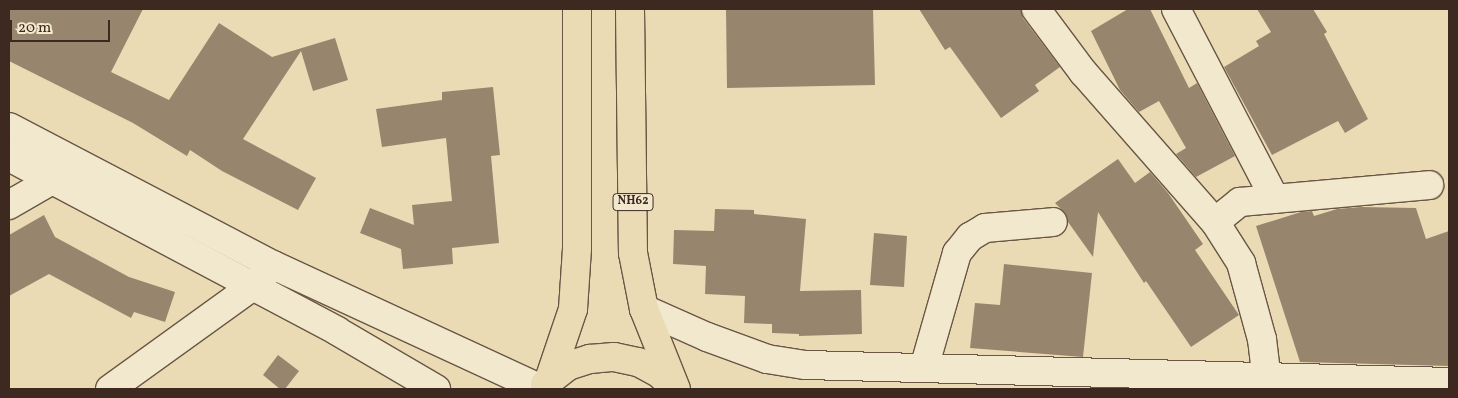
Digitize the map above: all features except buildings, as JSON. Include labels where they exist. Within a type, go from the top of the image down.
[{"type":"highway","points":[[544,386],[573,309],[577,248],[577,9]]},
{"type":"highway","name":"NH62","points":[[630,9],[634,252],[644,308],[676,389]]},
{"type":"highway","name":"NH62","points":[[544,386],[568,366],[590,359],[614,357],[638,362],[652,369],[676,389]]},
{"type":"street","points":[[1036,9],[1083,72],[1215,222],[1241,263],[1262,339],[1267,382]]},
{"type":"street","points":[[1176,9],[1275,199]]},
{"type":"street","points":[[9,126],[273,265],[544,386]]},
{"type":"street","points":[[9,157],[54,179],[337,331],[436,389]]},
{"type":"street","points":[[9,205],[54,179]]},
{"type":"street","points":[[1215,222],[1240,202],[1429,186]]},
{"type":"street","points":[[924,368],[957,253],[970,237],[985,228],[1053,222]]},
{"type":"street","points":[[110,389],[252,286],[273,265]]},
{"type":"street","points":[[644,308],[707,337],[767,359],[806,365],[1267,382],[1449,382]]}]
